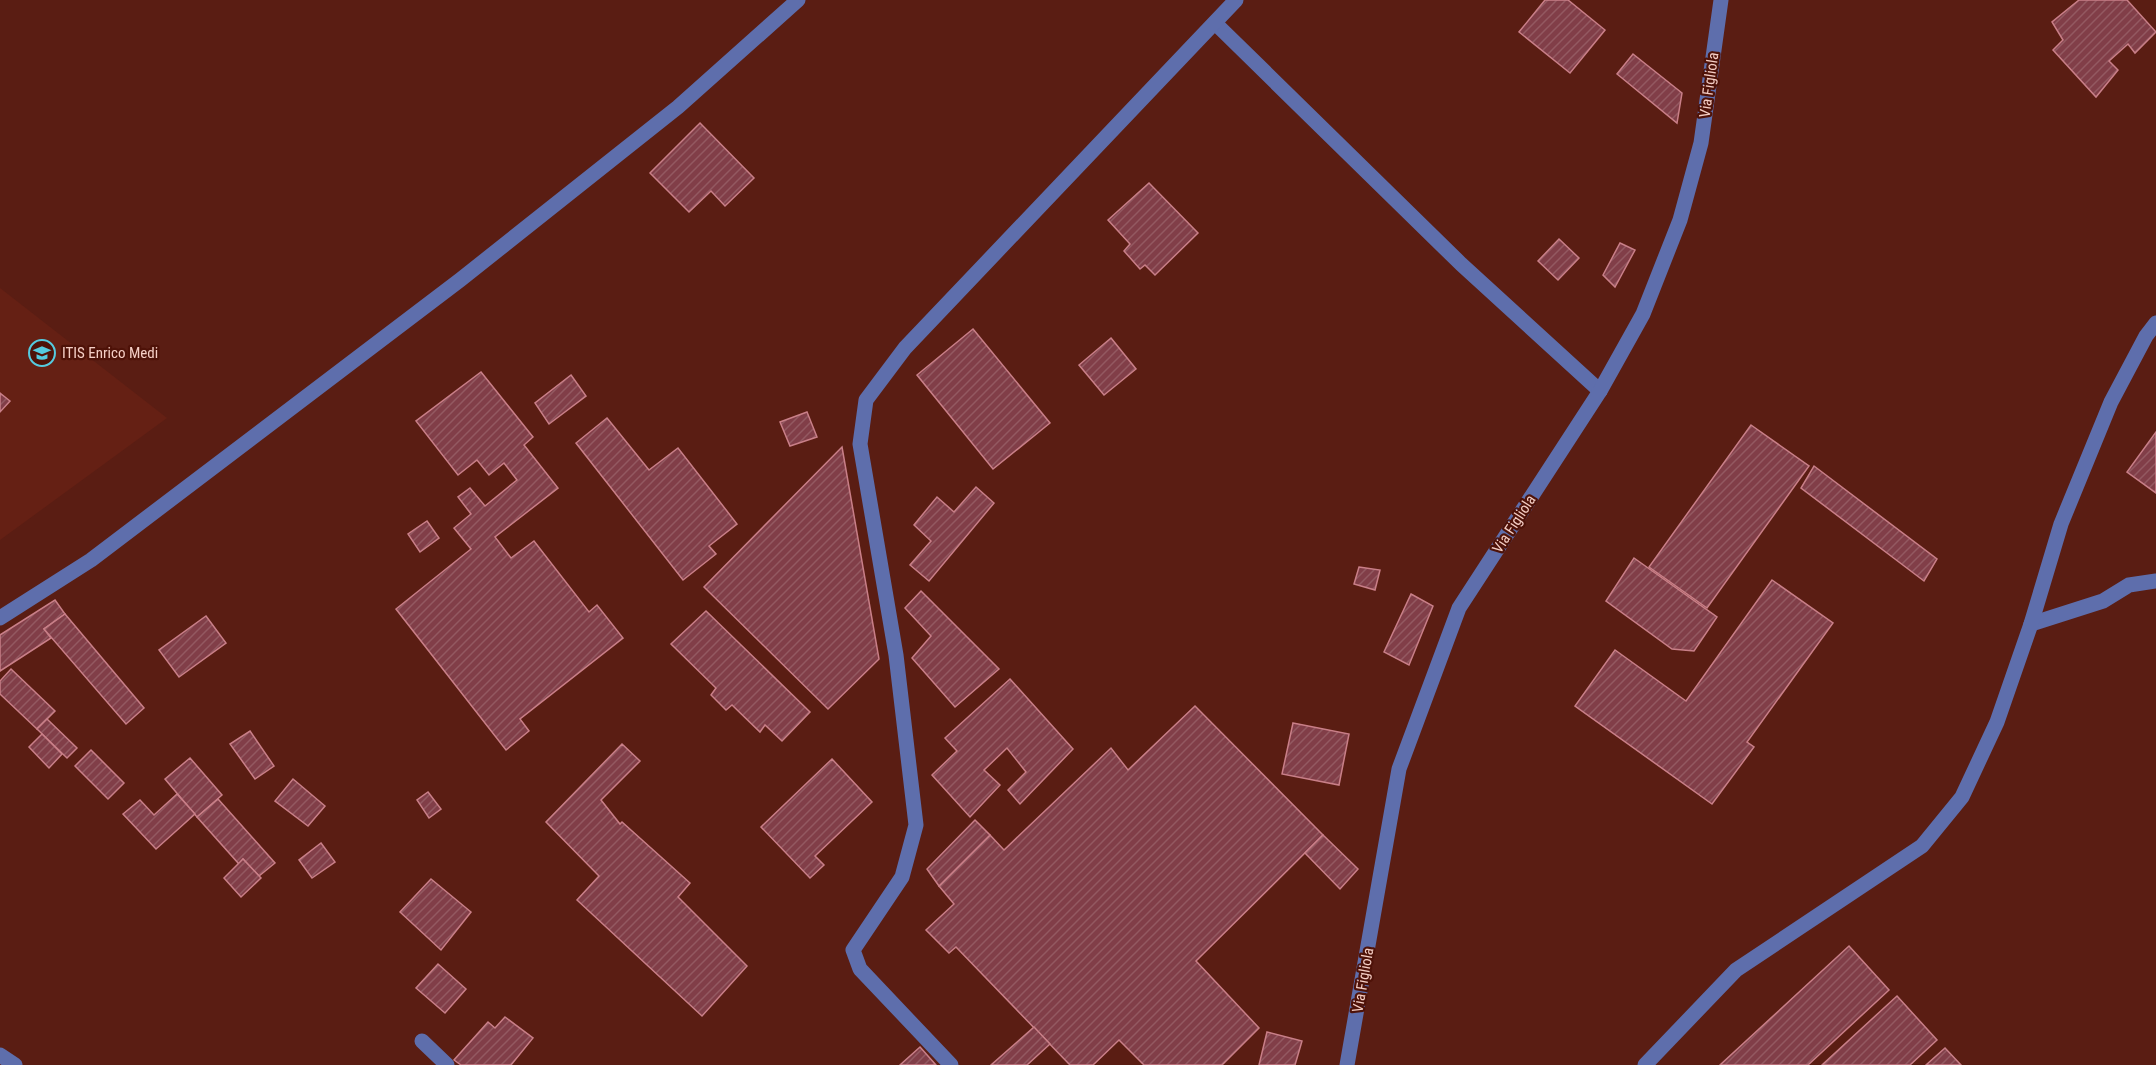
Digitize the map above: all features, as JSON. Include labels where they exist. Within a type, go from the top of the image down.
[{"type":"street","points":[[0,618],[91,560],[460,280],[678,107],[798,0]]},
{"type":"street","points":[[951,1065],[860,969],[853,950],[902,877],[916,825],[896,655],[860,444],[866,400],[905,348],[1236,0]]},
{"type":"street","name":"Via Figliola","points":[[1347,1065],[1399,770],[1459,608],[1600,392],[1642,314],[1680,220],[1701,143],[1721,0]]},
{"type":"street","points":[[1215,23],[1461,264],[1600,392]]},
{"type":"street","points":[[1645,1065],[1736,970],[1922,846],[1962,797],[1997,722],[2031,624],[2061,524],[2107,413],[2146,336],[2156,323]]},
{"type":"street","points":[[2031,624],[2103,601],[2129,585],[2156,581]]},
{"type":"street","points":[[422,1041],[447,1065]]},
{"type":"street","points":[[0,1055],[15,1065]]},
{"type":"shaded area","name":"ITIS Enrico Medi","points":[[0,288],[167,418],[0,540]]},
{"type":"building","points":[[1545,0],[1568,0],[1605,30],[1570,73],[1519,32]]},
{"type":"building","points":[[2079,0],[2127,0],[2156,32],[2135,53],[2128,44],[2109,61],[2118,70],[2096,97],[2053,50],[2063,40],[2052,22]]},
{"type":"building","points":[[1633,54],[1682,93],[1677,123],[1617,74]]},
{"type":"building","points":[[700,123],[754,178],[725,206],[711,191],[689,212],[650,173]]},
{"type":"building","points":[[1149,183],[1198,233],[1155,275],[1145,265],[1140,269],[1124,251],[1130,244],[1108,220]]},
{"type":"building","points":[[1559,239],[1579,258],[1558,280],[1538,261]]},
{"type":"building","points":[[1620,243],[1635,250],[1615,287],[1603,275]]},
{"type":"building","points":[[973,329],[1050,423],[993,469],[917,375]]},
{"type":"building","points":[[1111,338],[1136,369],[1104,395],[1079,365]]},
{"type":"building","points":[[481,372],[533,437],[524,445],[558,488],[495,537],[511,558],[534,541],[589,612],[597,605],[623,638],[520,719],[529,731],[506,750],[396,609],[471,549],[454,528],[471,514],[458,497],[470,488],[485,506],[517,480],[504,463],[489,475],[477,460],[458,475],[416,421]]},
{"type":"building","points":[[571,375],[586,396],[549,424],[535,403]]},
{"type":"building","points":[[0,393],[10,401],[0,412]]},
{"type":"building","points":[[807,412],[817,437],[790,446],[780,422]]},
{"type":"building","points":[[607,418],[649,470],[678,448],[737,524],[709,546],[716,554],[683,580],[576,443]]},
{"type":"building","points":[[1751,425],[1809,466],[1707,608],[1649,567]]},
{"type":"building","points":[[2156,432],[2156,493],[2127,472]]},
{"type":"building","points":[[842,447],[879,659],[828,709],[704,587]]},
{"type":"building","points":[[1814,466],[1937,559],[1924,581],[1801,488]]},
{"type":"building","points":[[976,487],[994,503],[929,581],[910,565],[931,541],[914,525],[937,497],[954,512]]},
{"type":"building","points":[[427,521],[439,538],[420,552],[408,534]]},
{"type":"building","points":[[1634,558],[1717,617],[1694,651],[1672,649],[1606,601]]},
{"type":"building","points":[[1359,567],[1380,570],[1375,590],[1354,584]]},
{"type":"building","points":[[1772,580],[1833,623],[1747,742],[1754,747],[1712,804],[1575,706],[1615,650],[1686,701]]},
{"type":"building","points":[[921,591],[999,669],[955,707],[912,658],[931,636],[905,608]]},
{"type":"building","points":[[1411,594],[1433,606],[1409,665],[1384,652]]},
{"type":"building","points":[[55,600],[65,614],[44,629],[51,638],[0,671],[0,635]]},
{"type":"building","points":[[706,611],[810,712],[782,741],[765,725],[760,732],[732,705],[726,710],[711,695],[716,688],[671,644]]},
{"type":"building","points":[[65,614],[144,708],[126,724],[44,629]]},
{"type":"building","points":[[206,616],[226,643],[179,677],[159,650]]},
{"type":"building","points":[[11,669],[55,711],[37,729],[0,694],[0,681]]},
{"type":"building","points":[[1010,679],[1073,749],[1020,804],[1008,790],[1026,772],[1007,748],[984,770],[1000,785],[970,817],[932,775],[957,751],[945,738]]},
{"type":"building","points":[[1195,706],[1323,835],[1196,961],[1259,1028],[1222,1065],[1144,1065],[1119,1040],[1093,1065],[1070,1065],[956,947],[949,953],[926,930],[954,904],[939,886],[990,835],[1004,850],[1111,748],[1128,770]]},
{"type":"building","points":[[47,719],[77,748],[67,758],[37,729]]},
{"type":"building","points":[[1293,723],[1349,734],[1339,785],[1282,774]]},
{"type":"building","points":[[250,731],[274,766],[255,779],[230,744]]},
{"type":"building","points":[[42,734],[62,754],[49,768],[29,747]]},
{"type":"building","points":[[622,744],[640,761],[601,800],[620,824],[622,822],[690,883],[678,897],[747,966],[702,1016],[577,900],[599,876],[546,822]]},
{"type":"building","points":[[91,750],[124,783],[108,799],[75,766]]},
{"type":"building","points":[[190,758],[222,795],[197,817],[165,779]]},
{"type":"building","points":[[832,759],[872,802],[815,856],[824,865],[810,878],[761,827]]},
{"type":"building","points":[[293,779],[325,806],[308,826],[275,801]]},
{"type":"building","points":[[428,792],[441,809],[429,818],[417,800]]},
{"type":"building","points":[[177,794],[195,814],[156,849],[123,814],[140,800],[154,815]]},
{"type":"building","points":[[218,799],[275,863],[259,876],[243,859],[239,864],[197,817]]},
{"type":"building","points":[[975,820],[990,835],[939,886],[927,869]]},
{"type":"building","points":[[1323,835],[1358,869],[1340,889],[1305,853]]},
{"type":"building","points":[[321,843],[335,862],[312,878],[299,860]]},
{"type":"building","points":[[243,859],[261,878],[241,897],[224,878]]},
{"type":"building","points":[[431,879],[471,912],[441,950],[400,912]]},
{"type":"building","points":[[1849,946],[1889,990],[1808,1065],[1720,1065]]},
{"type":"building","points":[[438,964],[466,989],[445,1013],[416,988]]},
{"type":"building","points":[[1897,996],[1937,1040],[1910,1065],[1822,1065]]},
{"type":"building","points":[[505,1017],[533,1038],[511,1065],[461,1065],[454,1060],[488,1022],[495,1028]]},
{"type":"building","points":[[1034,1027],[1050,1044],[1027,1065],[991,1065]]},
{"type":"building","points":[[1267,1032],[1302,1041],[1295,1065],[1259,1065]]},
{"type":"building","points":[[920,1047],[936,1065],[900,1065]]},
{"type":"building","points":[[1945,1048],[1961,1065],[1926,1065]]},
{"type":"place","name":"ITIS Enrico Medi","points":[[42,353]]}]
